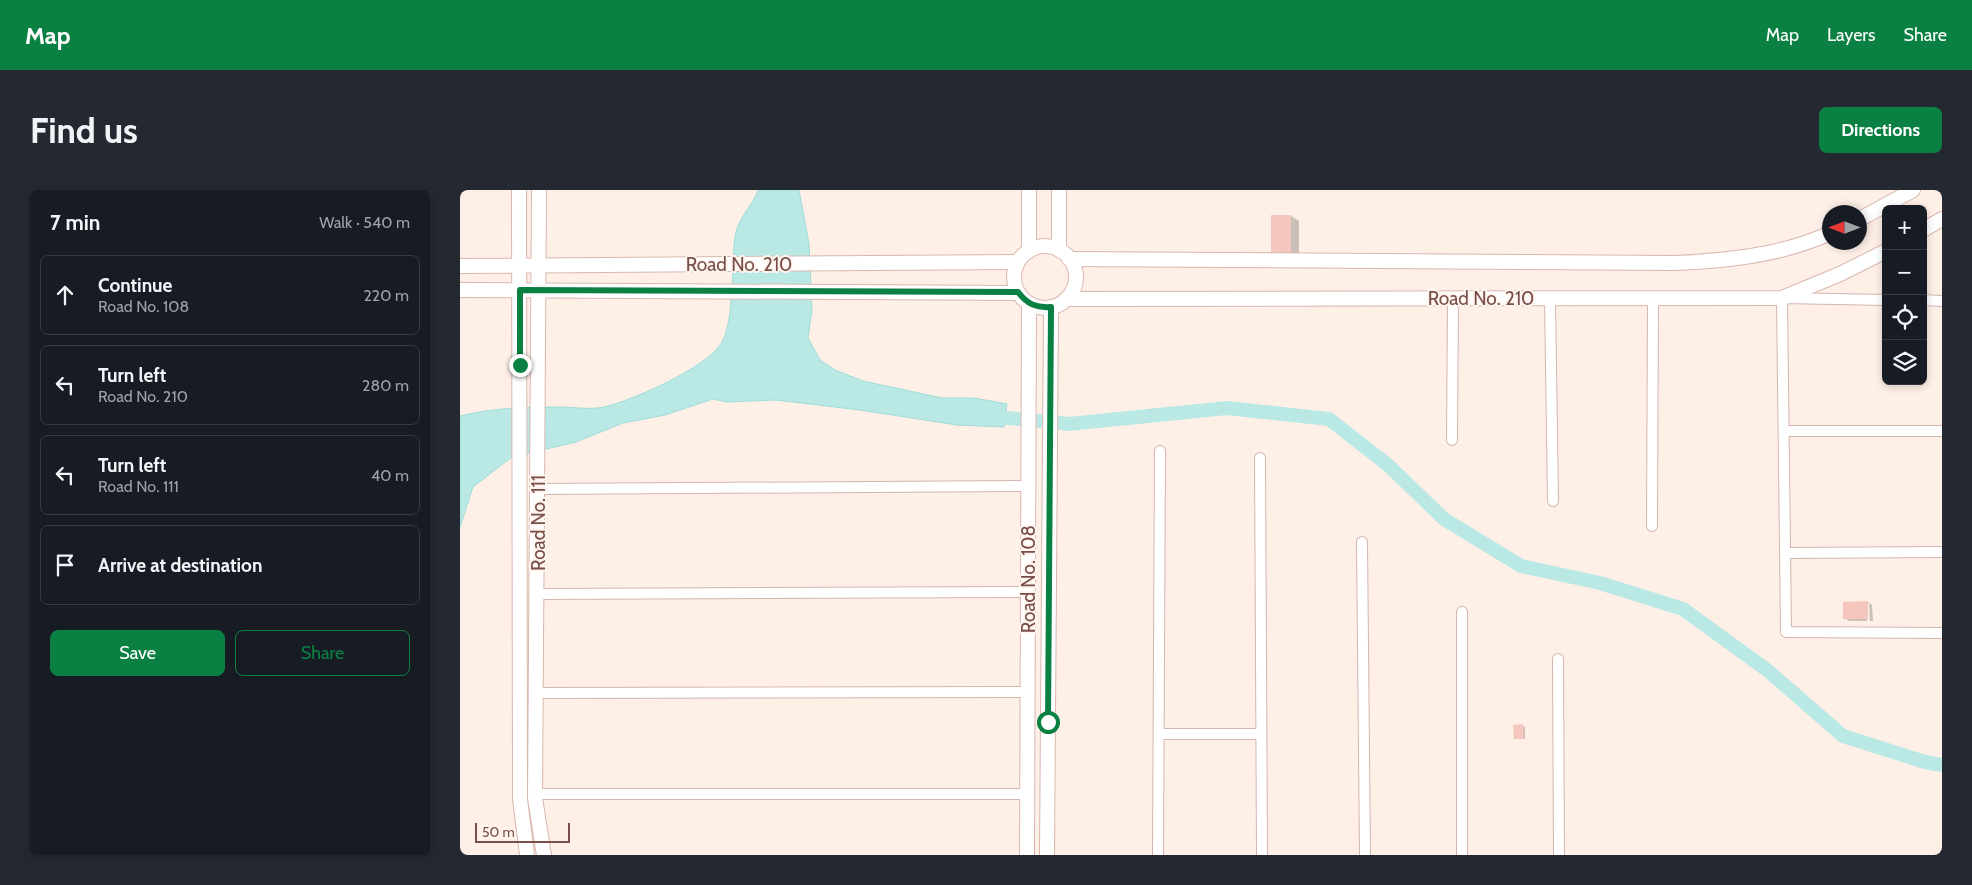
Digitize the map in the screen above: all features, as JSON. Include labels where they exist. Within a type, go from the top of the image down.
[{"type":"street","name":"Road No. 111","points":[[519,190],[520,799],[527,855]]},
{"type":"street","name":"Road No. 111","points":[[540,190],[535,794],[544,855]]},
{"type":"street","points":[[1029,190],[1029,251],[1018,262],[1014,277],[1018,292],[1029,304],[1036,307],[1051,307]]},
{"type":"street","points":[[1060,190],[1064,255],[1075,276],[1074,284],[1066,299]]},
{"type":"street","points":[[1867,215],[1913,190]]},
{"type":"street","points":[[1927,228],[1942,219]]},
{"type":"street","name":"Road No. 210","points":[[1029,251],[1044,246],[1064,255],[1675,264],[1727,261],[1776,250],[1822,236]]},
{"type":"street","name":"Road No. 210","points":[[1051,307],[1066,299],[1782,298],[1840,274],[1882,253]]},
{"type":"street","name":"Road No. 210","points":[[460,266],[1018,262]]},
{"type":"street","name":"Road No. 210","points":[[460,290],[1018,292]]},
{"type":"street","points":[[1452,440],[1453,298]]},
{"type":"street","points":[[1550,298],[1553,501]]},
{"type":"street","points":[[1652,526],[1653,298]]},
{"type":"street","points":[[1882,300],[1782,298],[1786,632],[1942,633]]},
{"type":"street","points":[[1927,300],[1942,301]]},
{"type":"street","name":"Road No. 108","points":[[1027,855],[1029,304]]},
{"type":"street","name":"Road No. 108","points":[[1047,855],[1049,372],[1051,307]]},
{"type":"street","points":[[1785,431],[1942,431]]},
{"type":"street","points":[[1158,855],[1160,451]]},
{"type":"street","points":[[1260,458],[1262,855]]},
{"type":"street","points":[[538,489],[1029,486]]},
{"type":"street","points":[[1362,542],[1365,855]]},
{"type":"street","points":[[1785,553],[1942,552]]},
{"type":"street","points":[[537,594],[1028,592]]},
{"type":"street","points":[[1462,612],[1462,855]]},
{"type":"street","points":[[1558,659],[1559,855]]},
{"type":"street","points":[[536,694],[1028,692]]},
{"type":"street","points":[[1159,734],[1261,734]]},
{"type":"street","points":[[535,794],[1027,794]]},
{"type":"water","points":[[758,190],[799,190],[809,244],[812,309],[808,338],[820,360],[835,370],[863,381],[942,398],[974,398],[1007,404],[1004,427],[957,425],[860,410],[776,400],[726,402],[713,399],[665,415],[623,423],[576,442],[512,457],[473,487],[460,527],[460,416],[484,411],[521,408],[599,408],[616,404],[668,382],[702,362],[714,352],[722,342],[729,319],[736,231]]},
{"type":"building","points":[[1271,215],[1291,215],[1291,253],[1271,253]]},
{"type":"building","points":[[1868,601],[1868,619],[1843,619],[1843,602]]},
{"type":"building","points":[[1523,724],[1524,739],[1514,739],[1513,725]]},
{"type":"waterway","points":[[987,416],[1069,424],[1227,408],[1329,419],[1388,465],[1444,519],[1521,566],[1600,583],[1683,609],[1767,670],[1843,736],[1925,762],[1942,765]]},
{"type":"route","points":[[520,365],[520,290],[1018,292],[1029,304],[1043,308],[1051,307],[1049,372],[1048,722]]}]
